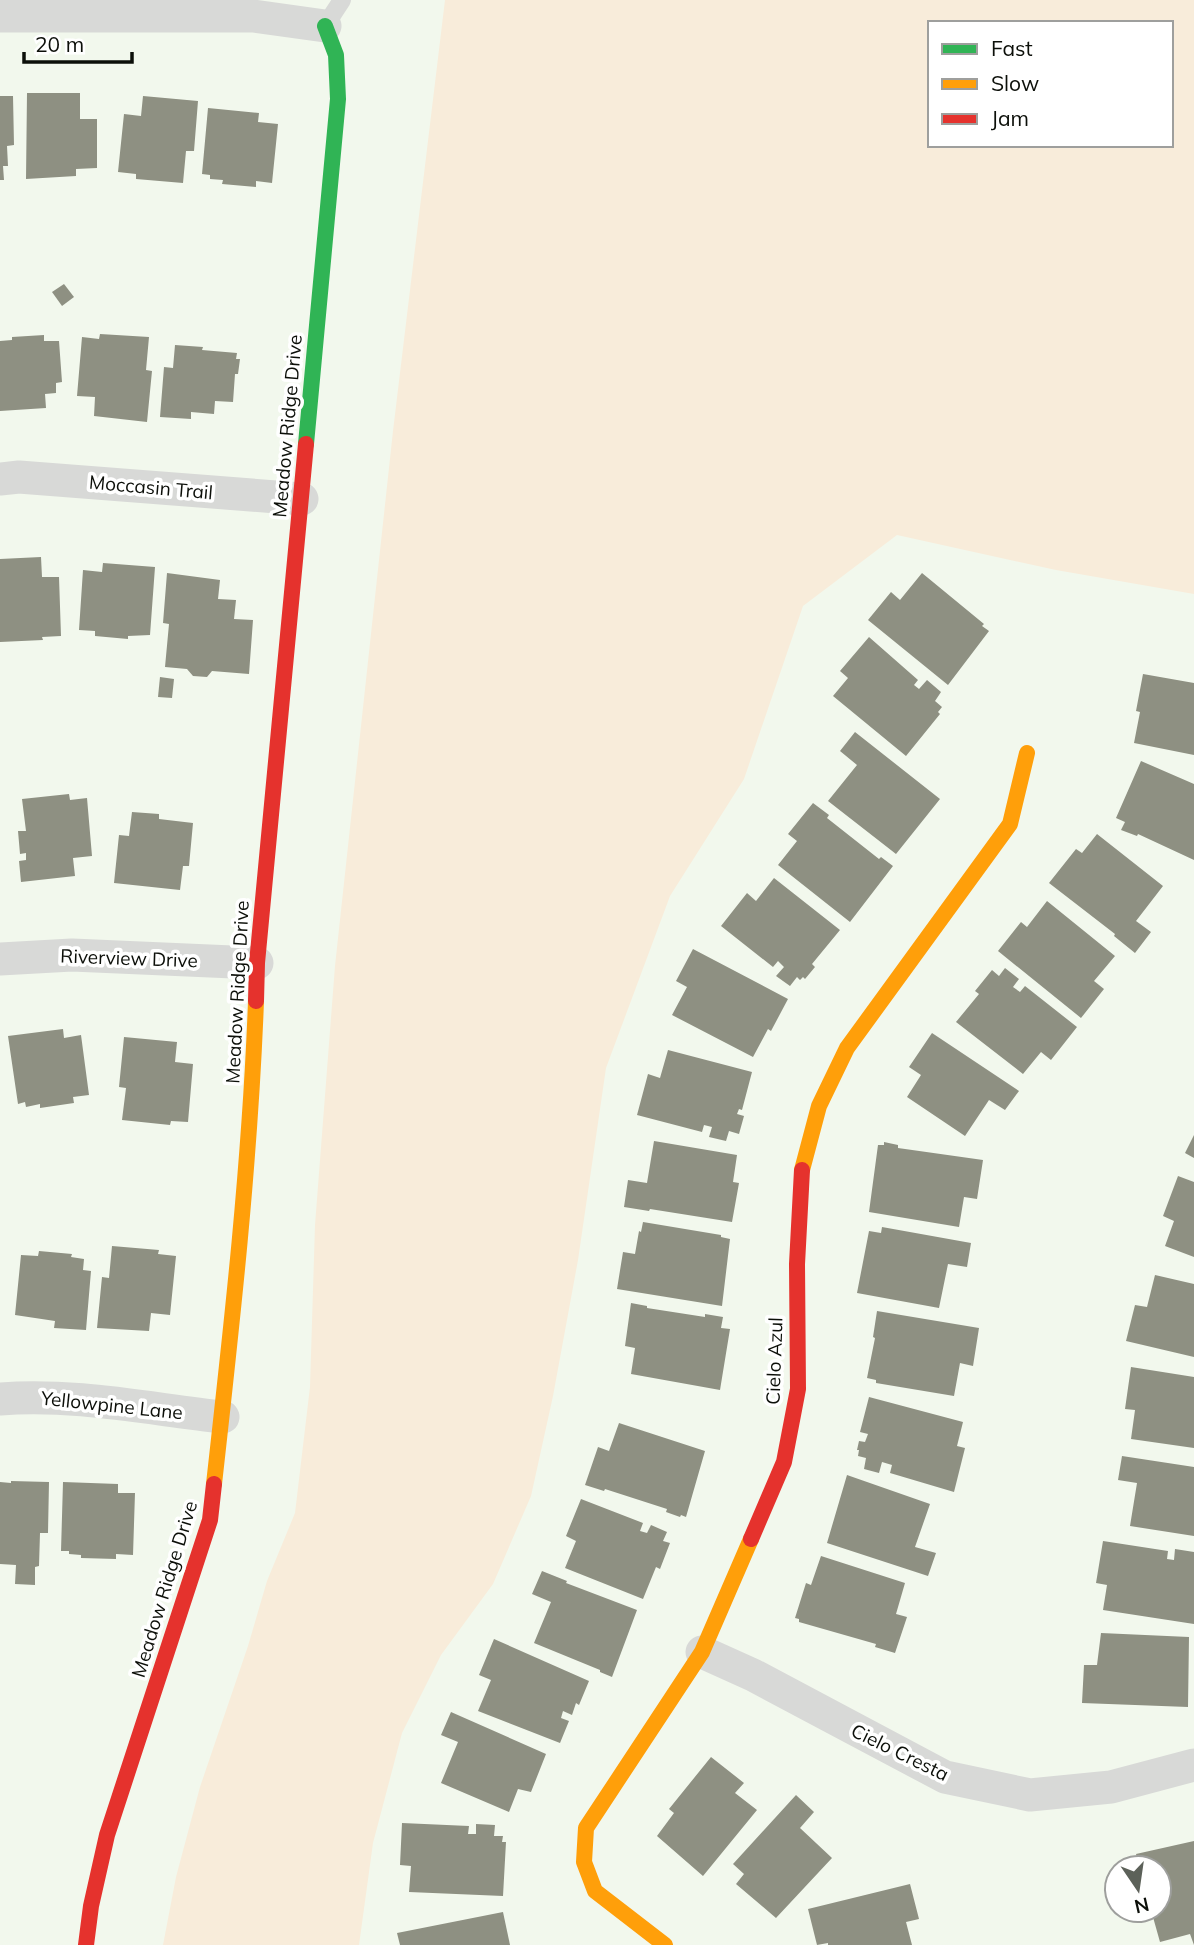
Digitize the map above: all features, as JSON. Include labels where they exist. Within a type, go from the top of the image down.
[{"type":"street","points":[[0,16],[253,16],[333,13]]},
{"type":"street","name":"Meadow Ridge Drive","points":[[86,1945],[91,1906],[107,1835],[210,1520],[223,1417],[252,1109],[257,963],[338,99],[333,13]]},
{"type":"street","name":"Moccasin Trail","points":[[0,479],[19,477],[302,499]]},
{"type":"street","name":"Cielo Azul","points":[[665,1945],[595,1891],[584,1862],[586,1828],[702,1652],[785,1462],[798,1389],[797,1264],[802,1167],[819,1107],[847,1048],[1010,824],[1027,753]]},
{"type":"street","name":"Riverview Drive","points":[[0,959],[72,955],[257,963]]},
{"type":"street","name":"Yellowpine Lane","points":[[0,1399],[72,1398],[223,1417]]},
{"type":"street","name":"Cielo Cresta","points":[[702,1652],[753,1675],[944,1777],[1030,1795],[1111,1787],[1194,1765]]},
{"type":"shaded area","points":[[445,0],[1194,0],[1194,594],[1056,570],[897,535],[803,606],[744,779],[670,896],[606,1068],[578,1260],[531,1496],[493,1584],[441,1655],[402,1733],[373,1843],[359,1945],[163,1945],[176,1877],[200,1787],[267,1581],[295,1513],[310,1387],[315,1225],[335,966],[393,431]]},
{"type":"building","points":[[27,93],[80,93],[80,119],[97,119],[97,168],[76,169],[76,176],[26,179]]},
{"type":"building","points":[[0,96],[13,96],[14,145],[7,146],[8,166],[3,166],[4,180],[0,180]]},
{"type":"building","points":[[143,96],[198,101],[194,151],[186,151],[183,183],[136,179],[136,174],[118,172],[124,114],[141,116]]},
{"type":"building","points":[[208,108],[259,113],[258,122],[278,124],[272,183],[256,181],[256,187],[222,184],[223,180],[210,179],[210,175],[202,174]]},
{"type":"building","points":[[64,284],[74,297],[62,306],[52,292]]},
{"type":"building","points":[[100,334],[149,337],[146,370],[152,371],[147,422],[94,416],[95,397],[77,396],[82,337],[99,339]]},
{"type":"building","points":[[44,335],[44,341],[59,341],[62,382],[56,383],[56,393],[45,394],[46,408],[0,411],[0,341],[12,340],[12,337]]},
{"type":"building","points":[[175,345],[237,353],[236,359],[240,359],[238,374],[235,374],[233,402],[215,401],[214,414],[191,412],[191,419],[160,417],[164,367],[173,368]]},
{"type":"building","points":[[41,557],[42,577],[59,577],[61,636],[42,637],[43,640],[0,642],[0,559]]},
{"type":"building","points":[[103,563],[155,567],[150,635],[128,636],[128,639],[95,636],[95,631],[79,630],[83,570],[102,572]]},
{"type":"building","points":[[167,573],[220,580],[218,599],[236,600],[234,619],[253,620],[249,674],[212,671],[207,677],[193,676],[187,669],[165,667],[169,624],[163,623]]},
{"type":"building","points":[[922,573],[989,631],[948,685],[868,620],[891,592],[900,600]]},
{"type":"building","points":[[869,637],[918,680],[914,685],[919,689],[927,680],[941,692],[935,701],[942,707],[938,712],[940,714],[906,756],[833,696],[848,678],[840,671]]},
{"type":"building","points":[[1143,674],[1194,683],[1194,755],[1134,743],[1140,712],[1136,711]]},
{"type":"building","points":[[160,677],[174,679],[172,698],[158,697]]},
{"type":"building","points":[[855,732],[940,799],[896,854],[828,801],[857,765],[840,751]]},
{"type":"building","points":[[1141,761],[1194,784],[1194,860],[1138,834],[1137,836],[1121,830],[1125,822],[1116,818]]},
{"type":"building","points":[[69,794],[70,800],[87,798],[92,856],[73,858],[75,876],[21,882],[19,861],[26,860],[26,853],[20,854],[18,831],[26,831],[22,799]]},
{"type":"building","points":[[813,803],[829,815],[827,818],[879,859],[881,857],[893,866],[850,922],[778,865],[797,841],[788,834]]},
{"type":"building","points":[[132,812],[159,814],[159,819],[193,823],[189,866],[183,866],[180,890],[114,883],[119,835],[129,836]]},
{"type":"building","points":[[1097,834],[1163,886],[1136,921],[1151,932],[1135,953],[1114,936],[1115,934],[1049,883],[1076,849],[1082,853]]},
{"type":"building","points":[[774,878],[840,930],[812,964],[815,967],[805,979],[803,977],[800,980],[797,977],[790,986],[776,976],[784,967],[778,961],[773,967],[721,926],[747,893],[756,901]]},
{"type":"building","points":[[1047,901],[1115,956],[1094,981],[1104,989],[1081,1018],[998,951],[1021,922],[1027,927]]},
{"type":"building","points":[[693,949],[788,999],[753,1057],[672,1015],[687,987],[676,981]]},
{"type":"building","points":[[1005,968],[1019,979],[1013,987],[1020,992],[1025,986],[1077,1027],[1051,1060],[1041,1052],[1023,1074],[956,1022],[979,994],[975,991],[992,970],[999,976]]},
{"type":"building","points":[[63,1029],[64,1038],[81,1035],[89,1095],[73,1097],[74,1103],[40,1108],[40,1104],[26,1107],[25,1102],[18,1104],[8,1036]]},
{"type":"building","points":[[932,1033],[1019,1091],[1005,1110],[989,1100],[965,1136],[907,1097],[921,1075],[909,1067]]},
{"type":"building","points":[[124,1037],[177,1042],[175,1062],[193,1064],[188,1122],[171,1121],[170,1125],[122,1120],[126,1088],[119,1087]]},
{"type":"building","points":[[668,1050],[752,1072],[742,1110],[739,1109],[737,1114],[744,1116],[739,1134],[729,1131],[726,1141],[709,1137],[712,1127],[704,1125],[702,1132],[637,1115],[648,1074],[660,1078]]},
{"type":"building","points":[[1194,1135],[1194,1158],[1185,1153]]},
{"type":"building","points":[[654,1141],[737,1155],[733,1182],[739,1183],[732,1222],[624,1207],[628,1180],[647,1183]]},
{"type":"building","points":[[884,1142],[898,1145],[898,1148],[983,1160],[977,1199],[964,1197],[959,1227],[869,1212],[878,1145],[884,1145]]},
{"type":"building","points":[[1178,1176],[1194,1182],[1194,1257],[1165,1246],[1174,1221],[1163,1216]]},
{"type":"building","points":[[643,1222],[721,1235],[730,1239],[722,1306],[617,1289],[623,1252],[635,1254]]},
{"type":"building","points":[[882,1227],[971,1243],[967,1267],[948,1264],[939,1308],[857,1293],[869,1231],[881,1233]]},
{"type":"building","points":[[112,1246],[159,1250],[158,1254],[176,1256],[170,1315],[151,1313],[149,1331],[97,1328],[102,1277],[109,1278]]},
{"type":"building","points":[[39,1251],[72,1254],[71,1257],[84,1259],[83,1270],[91,1271],[86,1330],[54,1328],[55,1321],[15,1315],[21,1255],[38,1256]]},
{"type":"building","points":[[1155,1275],[1194,1284],[1194,1357],[1126,1341],[1135,1305],[1147,1307]]},
{"type":"building","points":[[631,1303],[705,1317],[705,1314],[723,1317],[721,1328],[730,1329],[720,1390],[631,1374],[635,1348],[625,1346]]},
{"type":"building","points":[[877,1311],[979,1328],[973,1366],[960,1363],[954,1396],[876,1383],[876,1380],[867,1378]]},
{"type":"building","points":[[1131,1367],[1194,1377],[1194,1448],[1131,1439],[1135,1410],[1125,1409]]},
{"type":"building","points":[[869,1397],[963,1422],[957,1446],[965,1448],[954,1492],[890,1473],[892,1465],[882,1462],[879,1473],[864,1469],[866,1458],[858,1456],[857,1450],[859,1441],[865,1442],[868,1434],[860,1432]]},
{"type":"building","points":[[619,1423],[705,1451],[686,1517],[605,1489],[604,1491],[585,1485],[598,1447],[609,1451]]},
{"type":"building","points":[[1122,1456],[1194,1467],[1194,1536],[1130,1526],[1137,1483],[1118,1480]]},
{"type":"building","points":[[847,1475],[930,1504],[915,1547],[936,1553],[928,1576],[827,1543]]},
{"type":"building","points":[[0,1482],[49,1482],[48,1533],[40,1533],[39,1566],[35,1567],[35,1585],[15,1584],[16,1565],[0,1564]]},
{"type":"building","points":[[63,1482],[118,1484],[118,1493],[135,1493],[133,1555],[116,1554],[116,1559],[81,1558],[81,1555],[61,1551]]},
{"type":"building","points":[[581,1499],[643,1523],[640,1531],[647,1533],[651,1525],[667,1532],[663,1541],[670,1543],[660,1569],[656,1567],[643,1599],[565,1568],[576,1541],[566,1536]]},
{"type":"building","points":[[1103,1541],[1168,1551],[1167,1559],[1174,1560],[1175,1549],[1194,1552],[1194,1624],[1103,1610],[1107,1585],[1096,1583]]},
{"type":"building","points":[[821,1556],[905,1583],[896,1614],[907,1617],[895,1653],[875,1647],[876,1644],[799,1622],[799,1619],[795,1618],[806,1583],[811,1585]]},
{"type":"building","points":[[542,1571],[637,1610],[612,1677],[534,1643],[551,1602],[532,1594]]},
{"type":"building","points":[[1101,1633],[1189,1637],[1188,1707],[1082,1703],[1084,1665],[1097,1665]]},
{"type":"building","points":[[494,1639],[589,1681],[572,1715],[563,1711],[561,1718],[569,1721],[560,1743],[478,1711],[491,1680],[479,1675]]},
{"type":"building","points":[[451,1712],[546,1754],[531,1792],[518,1789],[509,1812],[441,1783],[458,1742],[441,1735]]},
{"type":"building","points":[[711,1757],[744,1783],[735,1793],[757,1810],[703,1876],[657,1836],[674,1813],[669,1809]]},
{"type":"building","points":[[796,1795],[814,1812],[800,1828],[832,1858],[776,1918],[736,1884],[744,1874],[733,1864]]},
{"type":"building","points":[[402,1823],[469,1826],[468,1834],[476,1834],[476,1824],[495,1825],[494,1836],[503,1836],[502,1842],[506,1842],[503,1896],[409,1892],[411,1866],[400,1865]]},
{"type":"building","points":[[1194,1841],[1194,1945],[1190,1934],[1160,1942],[1155,1924],[1173,1924],[1173,1854],[1136,1854]]},
{"type":"building","points":[[910,1884],[919,1919],[906,1922],[912,1945],[817,1945],[808,1909]]},
{"type":"building","points":[[503,1912],[510,1945],[400,1945],[397,1933]]},
{"type":"traffic: fast","points":[[306,444],[338,99],[336,55],[325,26]]},
{"type":"traffic: slow","points":[[802,1170],[819,1106],[847,1048],[1010,824],[1027,753]]},
{"type":"traffic: slow","points":[[214,1484],[245,1183],[256,1001]]},
{"type":"traffic: slow","points":[[665,1945],[595,1891],[584,1862],[586,1828],[702,1652],[751,1539]]},
{"type":"traffic: jam","points":[[256,1001],[257,963],[306,444]]},
{"type":"traffic: jam","points":[[751,1539],[784,1462],[798,1389],[797,1264],[802,1170]]},
{"type":"traffic: jam","points":[[86,1945],[91,1906],[107,1835],[210,1520],[214,1484]]}]
